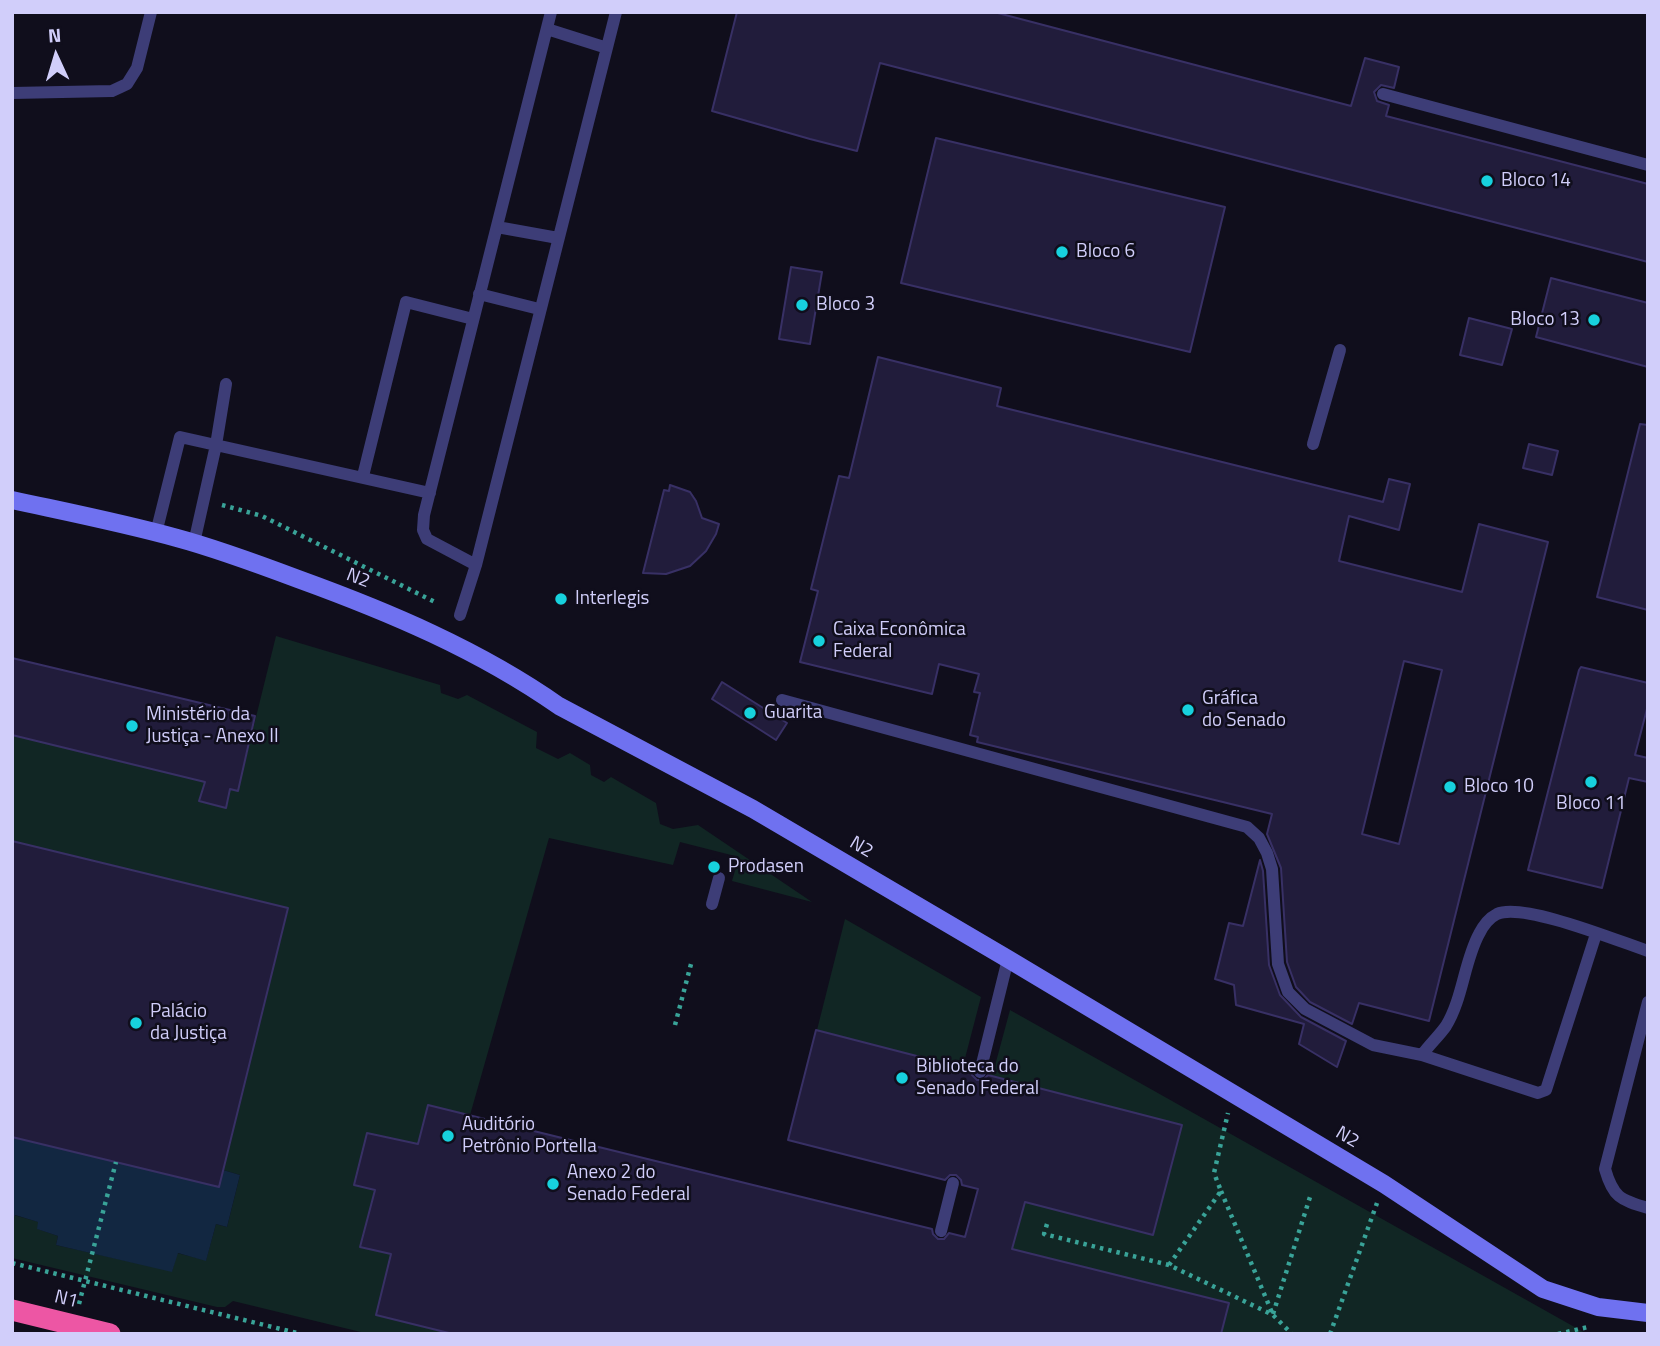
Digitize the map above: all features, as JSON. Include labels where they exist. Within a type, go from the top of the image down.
[{"type":"highway","name":"N1","points":[[12,1310],[110,1334]]},
{"type":"main road","name":"N2","points":[[12,500],[194,543],[397,616],[453,643],[534,688],[559,706],[752,809],[1008,959],[1384,1184],[1544,1289],[1598,1307],[1648,1313]]},
{"type":"lane","points":[[12,93],[112,91],[127,84],[137,68],[151,12]]},
{"type":"lane","points":[[476,565],[426,539],[423,530],[472,318],[551,12]]},
{"type":"lane","points":[[460,615],[476,565],[616,12]]},
{"type":"lane","points":[[547,29],[607,48]]},
{"type":"lane","points":[[1383,94],[1648,165]]},
{"type":"lane","points":[[497,227],[558,238]]},
{"type":"lane","points":[[479,294],[539,309]]},
{"type":"lane","points":[[363,476],[406,302],[472,318]]},
{"type":"lane","points":[[1313,444],[1340,350]]},
{"type":"lane","points":[[194,543],[216,445],[226,384]]},
{"type":"lane","points":[[156,533],[180,437],[430,493]]},
{"type":"lane","points":[[782,700],[1247,827],[1259,838],[1272,869],[1278,964],[1288,992],[1305,1009],[1373,1045],[1422,1055],[1538,1093],[1546,1090],[1596,934]]},
{"type":"lane","points":[[712,904],[719,878]]},
{"type":"lane","points":[[1422,1055],[1446,1025],[1478,934],[1488,920],[1499,913],[1513,911],[1538,914],[1648,950]]},
{"type":"lane","points":[[980,1072],[1008,959]]},
{"type":"lane","points":[[1648,1002],[1605,1168],[1610,1187],[1622,1200],[1648,1208]]},
{"type":"lane","points":[[941,1231],[953,1183]]},
{"type":"path","points":[[203,500],[262,516],[437,603]]},
{"type":"path","points":[[674,1025],[691,964]]},
{"type":"path","points":[[1233,1095],[1214,1173],[1273,1315]]},
{"type":"path","points":[[73,1325],[116,1162]]},
{"type":"path","points":[[1330,1334],[1384,1184]]},
{"type":"path","points":[[1169,1265],[1221,1191]]},
{"type":"path","points":[[1273,1315],[1310,1197]]},
{"type":"path","points":[[1046,1224],[1044,1234],[1169,1265],[1273,1315],[1292,1334]]},
{"type":"path","points":[[12,1263],[301,1334]]},
{"type":"green space","points":[[276,636],[440,685],[441,693],[458,699],[467,695],[537,732],[536,748],[558,759],[570,753],[590,765],[591,775],[604,782],[611,777],[656,803],[660,824],[673,829],[698,825],[812,902],[732,881],[739,857],[680,842],[673,865],[549,838],[470,1115],[428,1106],[409,1182],[388,1138],[367,1133],[354,1184],[375,1190],[361,1247],[391,1254],[453,1334],[369,1334],[233,1301],[225,1307],[217,1307],[12,1258],[14,1215],[39,1222],[38,1229],[58,1236],[56,1245],[172,1271],[177,1253],[206,1260],[216,1224],[227,1227],[240,1175],[223,1170],[288,909],[12,841],[12,735],[205,782],[199,801],[226,808],[229,795],[215,786],[238,790]]},
{"type":"green space","points":[[845,919],[981,997],[963,1066],[993,1073],[1010,1010],[1587,1334],[1221,1334],[1229,1303],[1012,1249],[1025,1202],[1153,1234],[1182,1125],[817,1030]]},
{"type":"water","points":[[12,1137],[219,1187],[223,1170],[240,1175],[227,1227],[216,1224],[206,1261],[178,1253],[172,1272],[56,1245],[58,1236],[37,1229],[38,1222],[15,1215],[12,1222]]},
{"type":"building","points":[[737,12],[994,12],[1351,106],[1365,58],[1399,67],[1394,88],[1381,85],[1374,92],[1377,101],[1389,105],[1386,116],[1648,184],[1648,262],[880,63],[857,151],[810,139],[712,111]]},
{"type":"building","name":"Bloco 6","points":[[936,138],[1225,207],[1190,352],[901,283]]},
{"type":"building","name":"Bloco 3","points":[[791,267],[822,272],[810,344],[779,339]]},
{"type":"building","name":"Bloco 13","points":[[1551,278],[1648,303],[1648,367],[1536,337]]},
{"type":"building","points":[[1469,318],[1512,329],[1502,365],[1460,355]]},
{"type":"building","name":"Gráfica do Senado","points":[[878,357],[1001,388],[997,406],[1383,502],[1389,479],[1410,484],[1399,530],[1349,516],[1339,561],[1462,592],[1479,524],[1548,542],[1429,1021],[1359,1003],[1352,1024],[1310,1002],[1296,987],[1287,962],[1281,868],[1267,834],[1272,814],[977,742],[978,737],[970,735],[980,693],[974,692],[979,674],[939,664],[932,694],[800,662],[818,591],[811,589],[839,476],[849,478]],"holes":[[[1404,661],[1442,670],[1399,844],[1362,834]]]},
{"type":"building","points":[[1640,424],[1648,425],[1648,610],[1597,597]]},
{"type":"building","points":[[1529,444],[1558,451],[1552,475],[1523,468]]},
{"type":"building","points":[[670,485],[690,492],[702,518],[719,524],[716,534],[706,551],[690,566],[666,574],[643,573],[664,490],[669,491]]},
{"type":"building","name":"Ministério da Justiça - Anexo II","points":[[12,658],[255,716],[238,791],[230,789],[226,808],[199,801],[205,782],[12,735]]},
{"type":"building","name":"Bloco 11","points":[[1581,667],[1648,683],[1648,705],[1635,755],[1648,758],[1648,782],[1629,778],[1602,888],[1528,870]]},
{"type":"building","points":[[722,682],[787,723],[776,740],[712,699]]},
{"type":"building","name":"Palácio da Justiça","points":[[12,841],[288,908],[219,1187],[12,1137]]},
{"type":"building","points":[[1260,860],[1269,965],[1280,995],[1301,1017],[1346,1041],[1337,1067],[1299,1044],[1304,1024],[1236,1005],[1234,985],[1215,979],[1229,923],[1243,926]]},
{"type":"building","name":"Anexo 2 do Senado Federal","points":[[816,1030],[971,1070],[977,1080],[983,1080],[988,1075],[1182,1125],[1153,1235],[1025,1202],[1012,1249],[1229,1303],[1221,1334],[453,1334],[376,1315],[391,1254],[360,1247],[375,1190],[354,1185],[367,1133],[418,1144],[428,1105],[932,1229],[938,1239],[944,1239],[949,1233],[965,1237],[978,1189],[962,1185],[956,1175],[950,1175],[945,1180],[788,1140]]},
{"type":"place","name":"Bloco 14","points":[[1487,181]]},
{"type":"place","name":"Bloco 6","points":[[1062,252]]},
{"type":"place","name":"Bloco 3","points":[[802,305]]},
{"type":"place","name":"Bloco 13","points":[[1594,320]]},
{"type":"place","name":"Interlegis","points":[[561,599]]},
{"type":"place","name":"Caixa Econômica Federal","points":[[819,641]]},
{"type":"place","name":"Gráfica do Senado","points":[[1188,710]]},
{"type":"place","name":"Guarita","points":[[750,713]]},
{"type":"place","name":"Ministério da Justiça - Anexo II","points":[[132,726]]},
{"type":"place","name":"Bloco 11","points":[[1591,782]]},
{"type":"place","name":"Bloco 10","points":[[1450,787]]},
{"type":"place","name":"Prodasen","points":[[714,867]]},
{"type":"place","name":"Palácio da Justiça","points":[[136,1023]]},
{"type":"place","name":"Biblioteca do Senado Federal","points":[[902,1078]]},
{"type":"place","name":"Auditório Petrônio Portella","points":[[448,1136]]},
{"type":"place","name":"Anexo 2 do Senado Federal","points":[[553,1184]]}]
